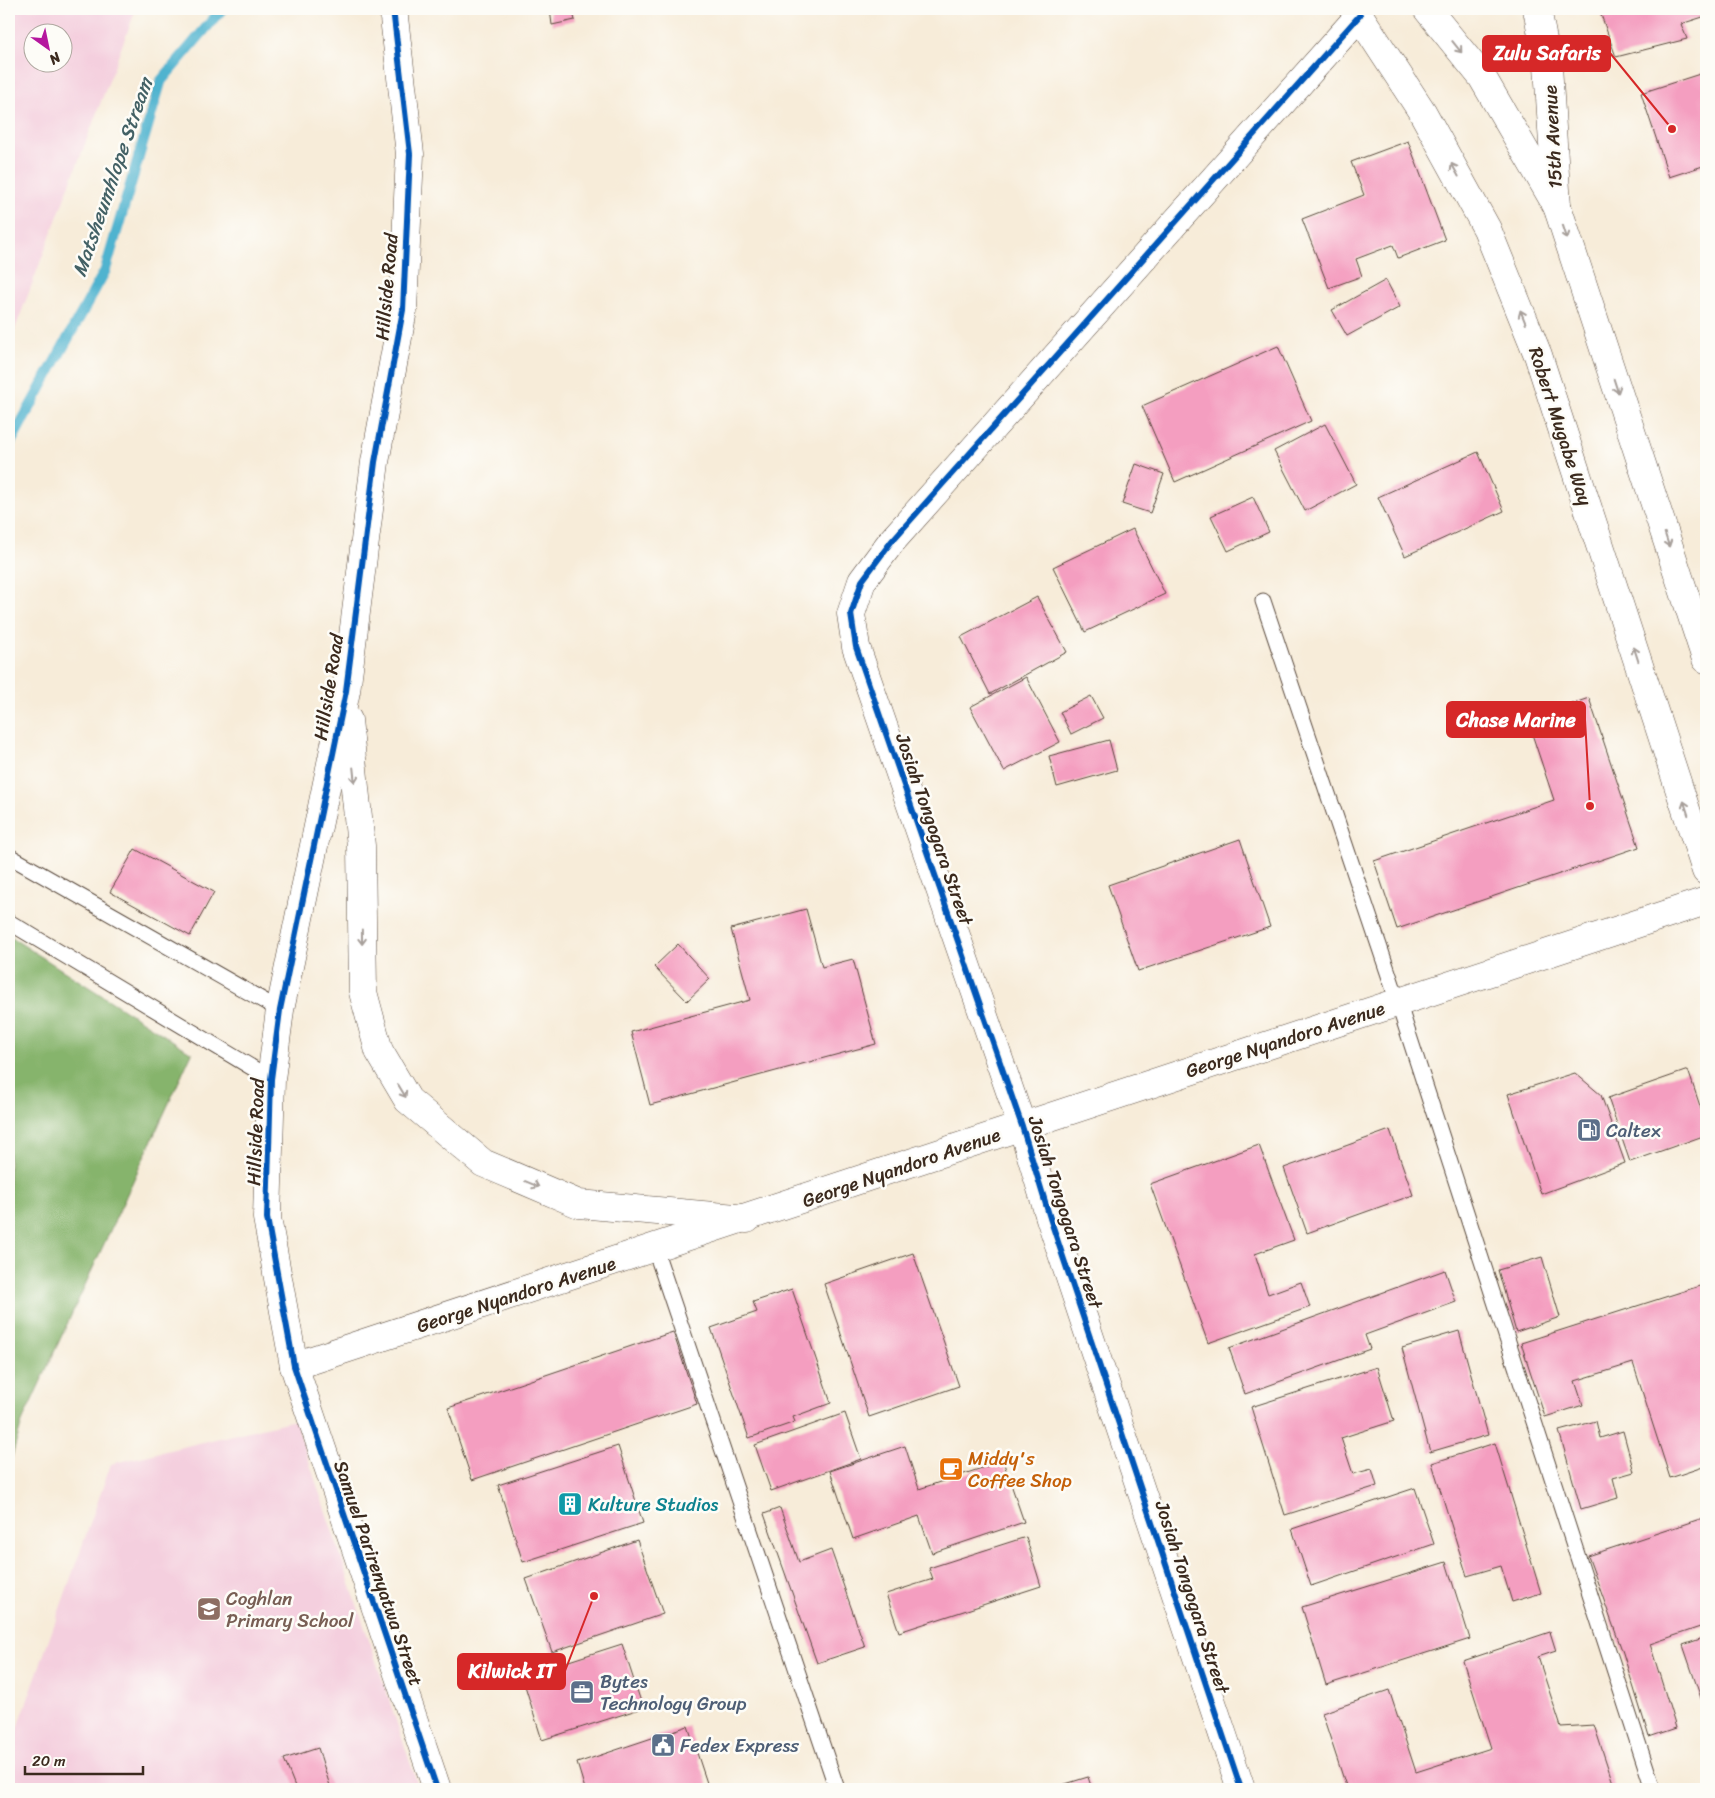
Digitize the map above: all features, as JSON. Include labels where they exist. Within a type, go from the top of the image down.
[{"type":"street","name":"Hillside Road","points":[[294,1366],[268,1218],[271,1079],[280,1010],[346,691],[375,462],[403,310],[410,154],[393,9]]},
{"type":"street","points":[[1427,9],[1482,77],[1557,206],[1706,659]]},
{"type":"street","name":"15th Avenue","points":[[1536,9],[1548,66],[1557,206]]},
{"type":"street","name":"Josiah Tongogara Street","points":[[1241,1789],[1050,1218],[1022,1126],[856,647],[851,614],[862,581],[890,542],[1358,12]]},
{"type":"street","name":"Robert Mugabe Way","points":[[1358,12],[1423,113],[1487,229],[1528,328],[1706,871]]},
{"type":"street","points":[[346,691],[361,846],[363,992],[379,1051],[408,1100],[483,1163],[579,1204],[747,1219]]},
{"type":"street","name":"George Nyandoro Avenue","points":[[294,1366],[747,1219],[1022,1126],[1706,901]]},
{"type":"street","name":"Samuel Parirenyatwa Street","points":[[294,1366],[437,1789]]},
{"type":"lane","points":[[1262,601],[1398,1002],[1653,1789]]},
{"type":"lane","points":[[9,856],[280,1010]]},
{"type":"lane","points":[[9,922],[271,1079]]},
{"type":"lane","points":[[655,1249],[837,1789]]},
{"type":"shaded area","points":[[9,9],[136,9],[9,345]]},
{"type":"shaded area","name":"Coghlan Primary School","points":[[295,1420],[419,1789],[9,1789],[9,1753],[111,1464]]},
{"type":"green space","points":[[9,936],[192,1053],[22,1422],[9,1467]]},
{"type":"building","points":[[550,9],[572,9],[575,20],[552,25]]},
{"type":"building","points":[[1599,9],[1706,9],[1706,16],[1681,24],[1687,39],[1616,57]]},
{"type":"building","points":[[1706,72],[1706,165],[1669,177],[1641,93]]},
{"type":"building","points":[[1408,141],[1445,240],[1398,258],[1393,245],[1356,259],[1362,276],[1329,288],[1302,219],[1364,195],[1351,162]]},
{"type":"building","points":[[1386,280],[1400,307],[1347,336],[1332,310]]},
{"type":"building","points":[[1278,346],[1311,421],[1175,482],[1142,406]]},
{"type":"building","points":[[1325,424],[1356,484],[1305,511],[1274,451]]},
{"type":"building","points":[[1478,452],[1504,511],[1405,556],[1378,497]]},
{"type":"building","points":[[1136,464],[1164,474],[1150,513],[1122,504]]},
{"type":"building","points":[[1253,497],[1269,532],[1228,551],[1211,516]]},
{"type":"building","points":[[1133,529],[1165,594],[1085,632],[1053,567]]},
{"type":"building","points":[[1037,597],[1067,652],[990,694],[961,637]]},
{"type":"building","points":[[1026,677],[1060,742],[1004,771],[970,707]]},
{"type":"building","points":[[1091,696],[1103,718],[1071,734],[1060,712]]},
{"type":"building","points":[[1589,698],[1639,847],[1397,929],[1374,861],[1554,800],[1527,719]]},
{"type":"building","points":[[1109,740],[1117,770],[1057,787],[1049,756]]},
{"type":"building","points":[[1240,839],[1270,927],[1138,971],[1108,885]]},
{"type":"building","points":[[135,849],[214,892],[190,936],[110,892]]},
{"type":"building","points":[[806,909],[822,967],[853,959],[876,1044],[650,1105],[631,1032],[750,1000],[731,929]]},
{"type":"building","points":[[678,944],[710,979],[687,1001],[654,967]]},
{"type":"building","points":[[1688,1070],[1706,1124],[1706,1135],[1630,1162],[1608,1098]]},
{"type":"building","points":[[1575,1073],[1601,1095],[1625,1163],[1541,1194],[1508,1094]]},
{"type":"building","points":[[1390,1130],[1413,1195],[1307,1233],[1284,1168]]},
{"type":"building","points":[[1259,1145],[1294,1240],[1255,1254],[1268,1294],[1301,1282],[1310,1307],[1208,1343],[1150,1184]]},
{"type":"building","points":[[913,1253],[959,1386],[869,1417],[824,1284]]},
{"type":"building","points":[[1542,1257],[1560,1317],[1516,1332],[1498,1270]]},
{"type":"building","points":[[1445,1270],[1456,1302],[1365,1335],[1370,1349],[1245,1394],[1229,1348]]},
{"type":"building","points":[[1706,1284],[1706,1466],[1670,1478],[1633,1363],[1575,1381],[1583,1405],[1545,1417],[1521,1343]]},
{"type":"building","points":[[792,1289],[831,1403],[793,1417],[795,1422],[749,1438],[711,1328],[757,1312],[753,1302]]},
{"type":"building","points":[[1459,1331],[1488,1435],[1430,1452],[1402,1348]]},
{"type":"building","points":[[673,1332],[697,1404],[472,1480],[448,1408]]},
{"type":"building","points":[[1377,1367],[1394,1421],[1341,1438],[1353,1474],[1372,1469],[1377,1486],[1285,1515],[1251,1407]]},
{"type":"building","points":[[845,1413],[861,1459],[771,1491],[755,1445]]},
{"type":"building","points":[[1596,1421],[1600,1438],[1623,1431],[1634,1472],[1613,1478],[1618,1498],[1581,1509],[1559,1431]]},
{"type":"building","points":[[1495,1443],[1541,1593],[1512,1602],[1501,1566],[1467,1576],[1432,1463]]},
{"type":"building","name":"Kulture Studios","points":[[618,1446],[643,1523],[523,1562],[498,1485]]},
{"type":"building","points":[[905,1446],[919,1489],[1003,1461],[1024,1522],[932,1553],[919,1516],[853,1539],[830,1471]]},
{"type":"building","points":[[1415,1488],[1434,1544],[1311,1586],[1292,1529]]},
{"type":"building","points":[[780,1508],[799,1562],[831,1550],[865,1647],[817,1663],[764,1514]]},
{"type":"building","points":[[1706,1517],[1706,1625],[1650,1644],[1676,1728],[1649,1737],[1623,1653],[1588,1556]]},
{"type":"building","points":[[1026,1537],[1041,1586],[899,1632],[886,1594],[933,1579],[929,1568]]},
{"type":"building","points":[[637,1540],[663,1614],[552,1652],[526,1579]]},
{"type":"building","points":[[1446,1562],[1470,1639],[1326,1685],[1302,1607]]},
{"type":"building","points":[[1550,1632],[1556,1651],[1538,1657],[1561,1727],[1594,1725],[1615,1789],[1347,1789],[1322,1713],[1389,1690],[1416,1772],[1491,1748],[1463,1661]]},
{"type":"building","points":[[1706,1637],[1706,1713],[1683,1645]]},
{"type":"building","name":"Bytes Technology Group","points":[[622,1644],[643,1708],[542,1740],[522,1676]]},
{"type":"building","name":"Fedex Express","points":[[688,1726],[709,1789],[585,1789],[577,1763]]},
{"type":"building","points":[[318,1748],[331,1789],[296,1789],[284,1759]]},
{"type":"building","points":[[1088,1777],[1092,1789],[1049,1789]]},
{"type":"waterway","name":"Matsheumhlope Stream","points":[[9,445],[105,271],[161,81],[222,9]]},
{"type":"cycle path","points":[[393,9],[410,154],[403,310],[375,462],[346,691],[280,1010],[271,1079],[267,1218],[294,1366],[437,1789]]},
{"type":"cycle path","points":[[1241,1789],[1050,1218],[1022,1126],[856,647],[851,614],[862,581],[891,542],[1360,15]]},
{"type":"place","name":"Zulu Safaris","points":[[1672,129]]},
{"type":"place","name":"Chase Marine","points":[[1590,806]]},
{"type":"place","name":"Caltex","points":[[1589,1130]]},
{"type":"place","name":"Middy's Coffee Shop","points":[[951,1469]]},
{"type":"place","name":"Kulture Studios","points":[[570,1504]]},
{"type":"place","name":"Kilwick IT","points":[[594,1596]]},
{"type":"place","name":"Coghlan Primary School","points":[[209,1609]]},
{"type":"place","name":"Bytes Technology Group","points":[[582,1692]]},
{"type":"place","name":"Fedex Express","points":[[663,1745]]}]
